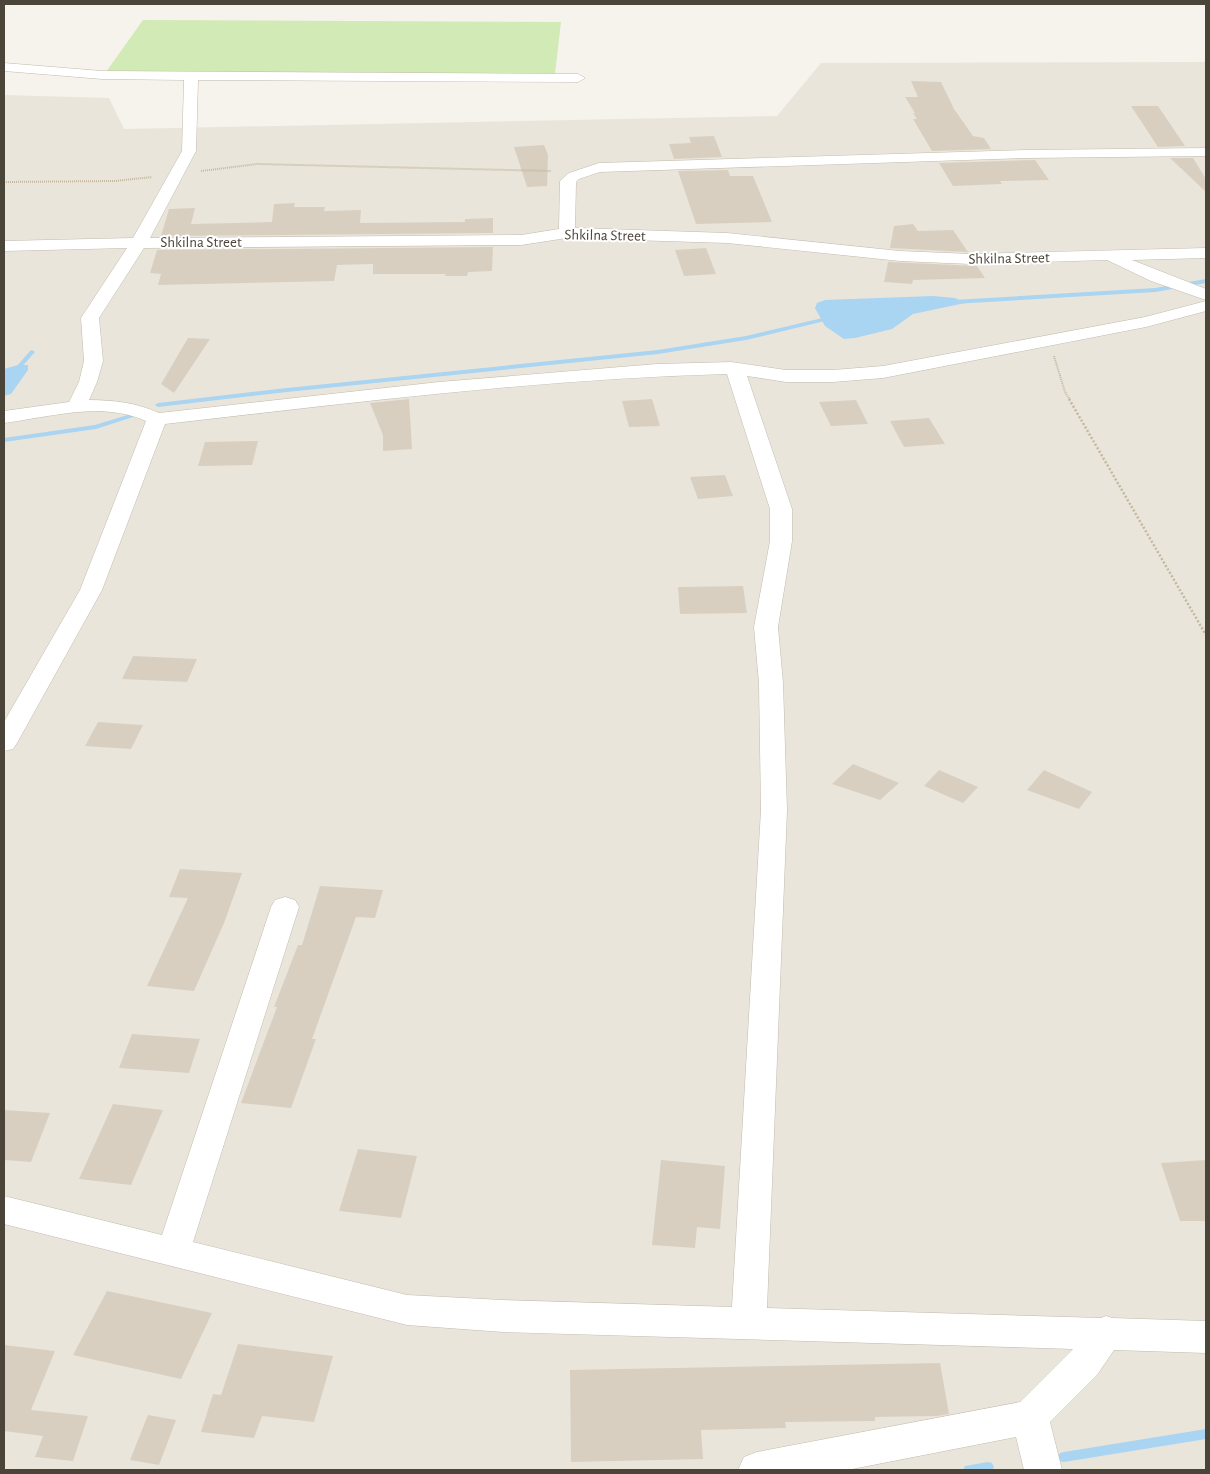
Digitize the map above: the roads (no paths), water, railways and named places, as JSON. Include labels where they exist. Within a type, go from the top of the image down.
[{"type":"street","points":[[4,67],[102,75],[578,78]]},
{"type":"street","points":[[76,407],[93,367],[94,354],[89,332],[90,318],[139,242],[189,151],[191,75]]},
{"type":"street","points":[[566,233],[568,181],[585,171],[599,168],[1027,154],[1206,152]]},
{"type":"street","name":"Shkilna Street","points":[[4,246],[139,242],[521,240],[566,233],[727,238],[900,256],[971,259],[1206,253]]},
{"type":"street","points":[[1109,256],[1156,277],[1199,292]]},
{"type":"street","points":[[4,417],[76,407],[123,407],[140,410],[157,419],[440,388],[657,370],[731,368],[786,376],[842,376],[883,372],[1146,322],[1206,306]]},
{"type":"street","points":[[731,368],[737,372],[740,379],[781,509],[781,540],[766,627],[771,683],[774,810],[749,1323]]},
{"type":"street","points":[[5,739],[91,590],[157,419]]},
{"type":"street","points":[[173,1252],[285,907]]},
{"type":"street","points":[[4,1210],[407,1310],[503,1316],[1206,1336]]},
{"type":"street","points":[[757,1470],[1030,1417],[1084,1362],[1106,1332]]},
{"type":"street","points":[[1030,1417],[1043,1470]]},
{"type":"water","points":[[933,296],[955,298],[965,303],[913,314],[892,329],[855,338],[844,339],[825,326],[815,308],[817,303],[825,300]]},
{"type":"water","points":[[18,365],[28,365],[28,370],[11,394],[4,396],[4,369]]},
{"type":"waterway","points":[[954,302],[1155,290],[1206,281]]},
{"type":"waterway","points":[[158,405],[658,352],[746,338],[831,318]]},
{"type":"waterway","points":[[4,384],[32,352]]},
{"type":"waterway","points":[[4,440],[96,427],[131,416]]},
{"type":"waterway","points":[[1064,1457],[1206,1434]]},
{"type":"waterway","points":[[969,1470],[988,1467]]}]
